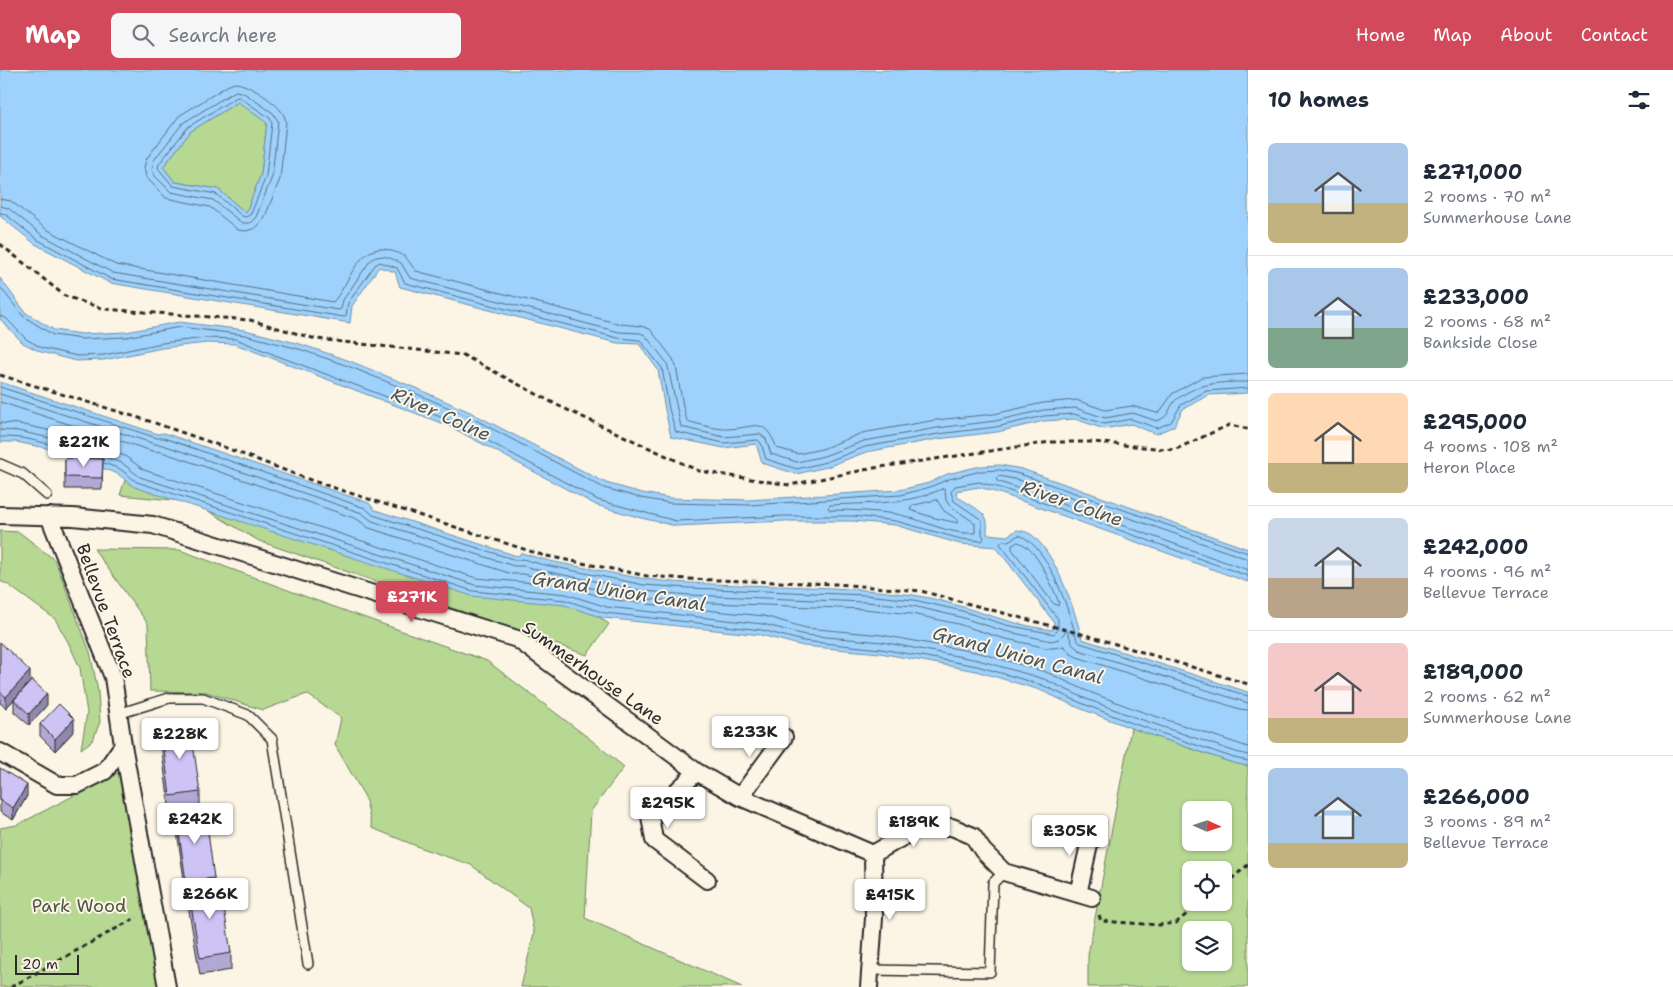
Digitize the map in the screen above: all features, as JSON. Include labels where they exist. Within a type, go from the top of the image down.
[{"type":"street","name":"Summerhouse Lane","points":[[0,515],[74,517],[153,525],[517,639],[697,772],[740,797],[873,854]]},
{"type":"street","name":"Bellevue Terrace","points":[[49,516],[113,677],[123,745],[167,987]]},
{"type":"street","points":[[740,797],[784,737]]},
{"type":"street","points":[[0,752],[57,785],[77,785],[105,771],[123,745]]},
{"type":"street","points":[[697,772],[650,816],[654,840],[707,880]]},
{"type":"street","points":[[869,987],[874,918],[873,854],[920,828],[952,827],[973,836],[983,851],[1004,872],[1085,896],[1092,827]]},
{"type":"lane","points":[[0,464],[23,474],[47,495]]},
{"type":"lane","points":[[118,714],[169,698],[203,698],[248,715],[272,739],[308,964]]},
{"type":"lane","points":[[871,970],[990,972],[994,883],[1004,872]]},
{"type":"path","points":[[0,244],[65,296],[104,310],[250,320],[316,340],[463,355],[559,406],[698,471],[790,485],[874,468],[1050,442],[1093,442],[1174,450],[1229,425],[1248,429]]},
{"type":"path","points":[[0,375],[152,422],[313,481],[542,555],[647,576],[836,584],[921,591],[1089,636],[1248,684]]},
{"type":"path","points":[[1232,878],[1248,865]]},
{"type":"path","points":[[1085,896],[1101,921],[1159,925],[1176,922],[1190,911]]},
{"type":"path","points":[[11,987],[153,908]]},
{"type":"green space","points":[[238,102],[267,122],[261,174],[246,213],[218,189],[175,182],[163,167],[191,131]]},
{"type":"green space","points":[[214,476],[557,588],[609,624],[587,655],[259,541],[193,502],[120,495],[125,480]]},
{"type":"green space","points":[[0,531],[19,532],[55,560],[90,652],[98,691],[100,722],[93,740],[81,749],[87,713],[80,668],[55,619],[7,584],[0,581]]},
{"type":"green space","points":[[94,549],[180,550],[487,661],[624,767],[591,811],[585,918],[742,987],[521,987],[534,933],[529,908],[471,865],[372,828],[365,797],[335,745],[341,718],[307,694],[263,710],[206,692],[150,691],[148,624]]},
{"type":"green space","points":[[1131,728],[1233,763],[1248,766],[1248,987],[1088,987],[1088,955]]},
{"type":"green space","name":"Park Wood","points":[[131,766],[175,987],[0,987],[0,828],[17,825]]},
{"type":"water","points":[[0,70],[1248,70],[1248,393],[1209,395],[1183,409],[1174,426],[1156,434],[1131,424],[1104,429],[1075,419],[1044,421],[997,432],[938,439],[866,452],[827,467],[796,474],[762,463],[756,444],[724,448],[671,437],[658,370],[639,344],[617,343],[400,287],[395,272],[379,267],[352,306],[350,323],[110,283],[35,244],[0,216]],"holes":[[[238,102],[267,123],[261,174],[246,213],[218,189],[175,182],[163,167],[191,131]]]},
{"type":"water","points":[[0,278],[26,313],[54,330],[82,334],[126,332],[179,322],[245,330],[300,344],[350,361],[418,389],[470,412],[606,483],[642,493],[670,498],[749,500],[900,490],[929,483],[947,474],[981,466],[1000,465],[1022,469],[1248,549],[1248,582],[1002,494],[979,487],[956,491],[957,497],[984,515],[987,521],[987,534],[1007,536],[1017,530],[1030,534],[1041,544],[1057,569],[1075,613],[1082,639],[1248,692],[1248,766],[1233,763],[1131,728],[1079,708],[1040,690],[976,671],[880,653],[803,646],[761,635],[604,618],[564,605],[472,596],[134,487],[118,474],[46,448],[16,442],[0,442],[0,382],[158,434],[164,433],[369,503],[375,510],[517,556],[522,553],[566,564],[665,581],[829,588],[913,595],[931,598],[1018,623],[1053,630],[1054,622],[996,547],[960,544],[895,525],[853,521],[785,521],[676,526],[641,518],[596,505],[449,426],[235,344],[207,343],[162,348],[104,360],[76,361],[41,352],[23,343],[0,319]]},
{"type":"building","points":[[65,458],[103,459],[102,478],[65,477]]},
{"type":"building","points":[[0,642],[30,671],[6,697],[0,692]]},
{"type":"building","points":[[32,680],[47,694],[29,714],[14,700]]},
{"type":"building","points":[[59,704],[74,719],[55,739],[40,724]]},
{"type":"building","points":[[190,723],[200,792],[170,796],[161,727]]},
{"type":"building","points":[[0,768],[27,785],[13,808],[0,800]]},
{"type":"building","points":[[205,809],[214,878],[186,881],[176,813]]},
{"type":"building","points":[[220,882],[231,953],[200,958],[188,888]]},
{"type":"water label","name":"River Colne","points":[[441,414]]},
{"type":"water label","name":"River Colne","points":[[1072,503]]},
{"type":"water label","name":"Grand Union Canal","points":[[619,591]]},
{"type":"water label","name":"Grand Union Canal","points":[[1018,655]]}]
